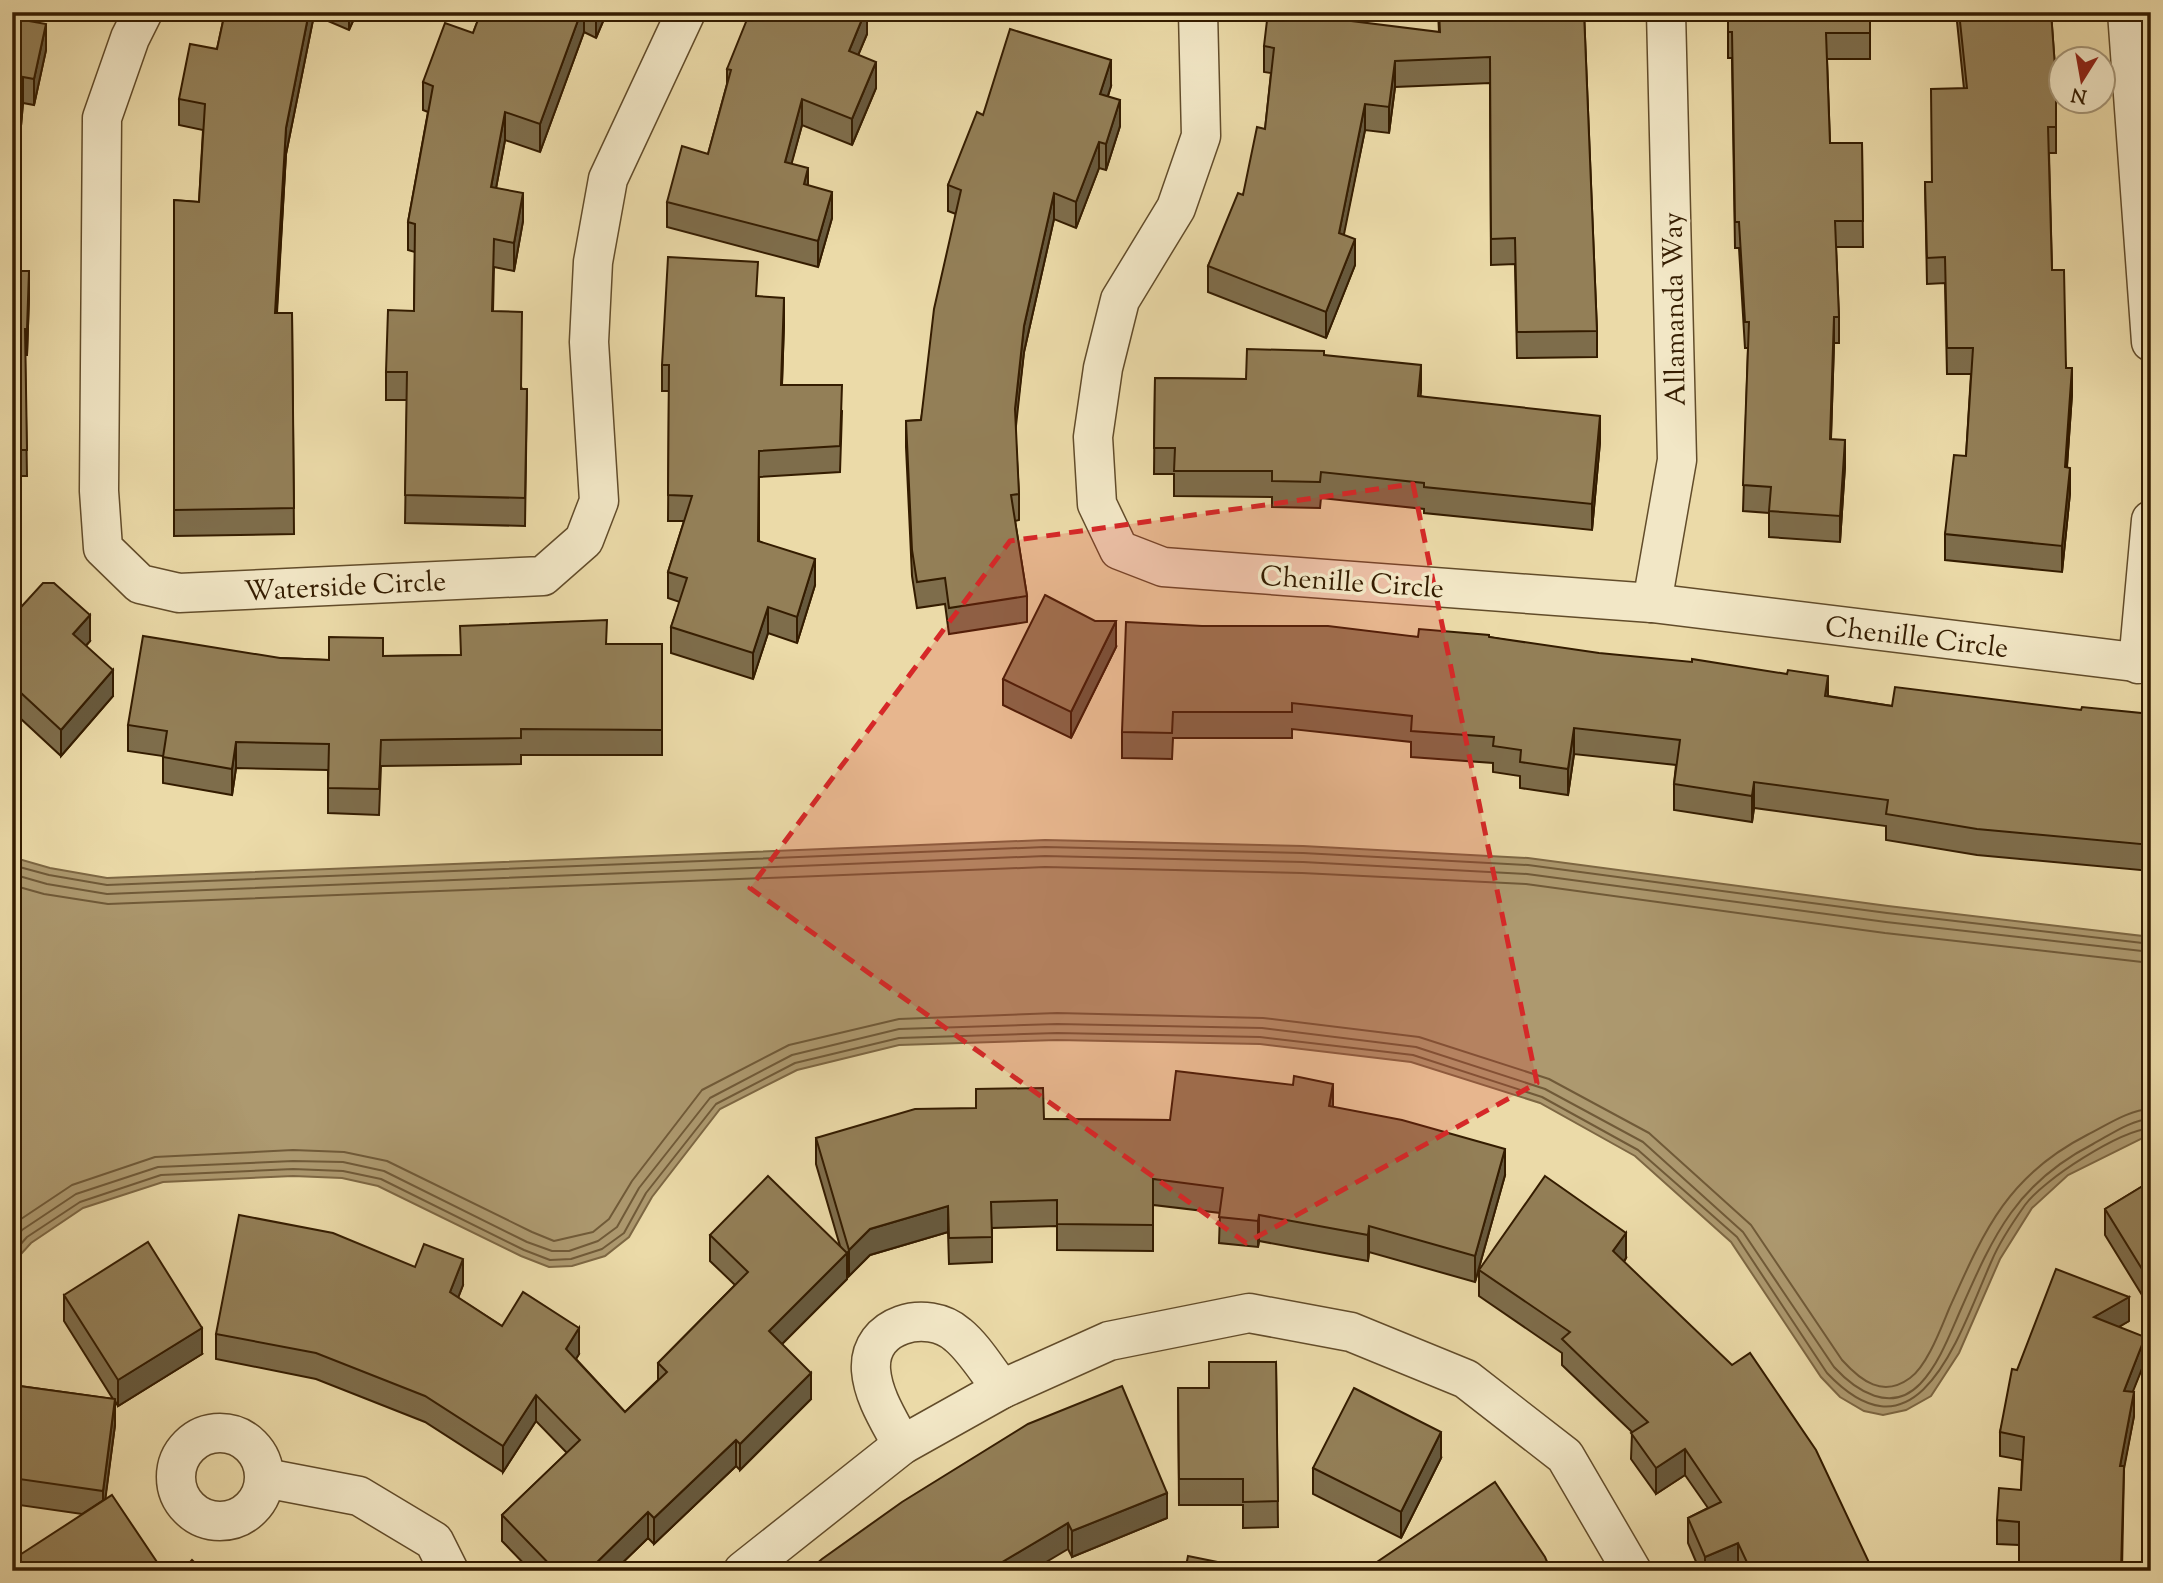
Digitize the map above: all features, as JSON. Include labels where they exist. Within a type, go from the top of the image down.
[{"type":"street","name":"Waterside Circle","points":[[143,12],[130,38],[102,118],[100,502],[103,548],[140,584],[179,593],[543,576],[584,540],[599,501],[589,342],[593,262],[608,179],[686,12]]},
{"type":"street","name":"Chenille Circle","points":[[1198,12],[1201,136],[1176,208],[1120,300],[1103,368],[1093,437],[1097,504],[1119,550],[1163,567],[1652,603],[2145,664]]},
{"type":"street","name":"Allamanda Way","points":[[1652,603],[1677,460],[1665,12]]},
{"type":"street","points":[[2127,12],[2151,342]]},
{"type":"street","points":[[2145,664],[2151,520]]},
{"type":"street","points":[[743,1571],[902,1445],[1002,1389],[1109,1340],[1249,1313],[1351,1332],[1466,1379],[1565,1456],[1632,1571]]},
{"type":"street","points":[[902,1445],[877,1396],[871,1369],[877,1345],[894,1326],[934,1321],[958,1335],[1002,1389]]},
{"type":"street","points":[[265,1479],[359,1496],[434,1541],[449,1571]]},
{"type":"highlighted area","points":[[1413,484],[1537,1083],[1246,1243],[750,888],[1010,541]]},
{"type":"water","points":[[1045,840],[1303,846],[1528,858],[1888,906],[2151,937],[2151,1134],[2068,1175],[2032,1208],[2000,1259],[1959,1353],[1931,1396],[1906,1410],[1883,1415],[1864,1411],[1840,1397],[1821,1377],[1731,1242],[1635,1156],[1540,1103],[1411,1062],[1260,1044],[1057,1040],[899,1045],[797,1070],[720,1109],[652,1197],[629,1237],[605,1256],[572,1266],[549,1267],[521,1256],[378,1186],[342,1178],[293,1176],[163,1182],[83,1208],[31,1243],[12,1264],[12,857],[50,868],[107,878]]},
{"type":"building","points":[[12,12],[24,12],[23,20],[46,24],[34,79],[23,77],[12,203]]},
{"type":"building","points":[[225,12],[309,12],[286,128],[275,313],[292,313],[294,508],[174,510],[174,200],[199,202],[205,104],[179,99],[190,44],[217,49]]},
{"type":"building","points":[[481,12],[581,12],[540,124],[505,112],[491,187],[523,193],[514,243],[494,239],[492,311],[522,312],[521,389],[527,389],[525,498],[405,495],[407,372],[386,372],[388,310],[414,311],[415,224],[408,222],[433,86],[423,82],[445,23],[473,33]]},
{"type":"building","points":[[750,12],[770,20],[773,12],[865,12],[849,51],[876,62],[852,119],[802,99],[785,162],[808,168],[804,184],[832,192],[818,241],[667,202],[682,146],[708,154],[731,70],[727,69]]},
{"type":"building","points":[[1268,12],[1440,32],[1439,12],[1584,12],[1597,331],[1517,332],[1515,238],[1491,239],[1490,57],[1395,61],[1389,107],[1365,104],[1339,233],[1355,239],[1326,312],[1208,266],[1238,193],[1243,195],[1257,127],[1265,129],[1274,48],[1264,46]]},
{"type":"building","points":[[1728,12],[1870,12],[1870,33],[1826,33],[1830,143],[1862,143],[1863,221],[1835,221],[1839,317],[1834,317],[1830,439],[1845,440],[1840,516],[1769,511],[1771,487],[1743,485],[1749,322],[1745,322],[1739,222],[1735,222],[1732,32],[1728,32]]},
{"type":"building","points":[[1959,12],[2051,12],[2053,46],[2048,46],[2048,116],[2056,116],[2056,127],[2048,127],[2052,270],[2064,270],[2066,368],[2072,368],[2065,467],[2070,468],[2062,546],[1945,534],[1954,455],[1966,456],[1973,348],[1947,348],[1945,257],[1927,258],[1925,182],[1932,182],[1931,89],[1967,88]]},
{"type":"building","points":[[1010,29],[1111,60],[1100,94],[1120,100],[1106,144],[1099,142],[1076,202],[1054,193],[1024,326],[1015,409],[1019,494],[1011,495],[1027,596],[949,608],[945,578],[917,582],[912,550],[906,421],[921,420],[934,309],[961,190],[948,185],[977,112],[983,115]]},
{"type":"building","points":[[668,257],[758,262],[756,296],[784,298],[781,385],[842,385],[840,446],[759,451],[758,541],[815,559],[797,617],[768,607],[753,653],[671,627],[687,578],[668,572],[692,496],[668,495],[669,365],[662,365]]},
{"type":"building","points":[[12,271],[29,271],[25,329],[27,450],[12,450]]},
{"type":"building","points":[[1247,349],[1324,351],[1324,355],[1421,365],[1418,396],[1600,416],[1592,504],[1424,487],[1424,483],[1321,472],[1320,482],[1272,481],[1272,471],[1174,471],[1175,448],[1154,448],[1155,378],[1246,379]]},
{"type":"building","points":[[43,583],[54,583],[90,615],[73,634],[113,670],[61,730],[21,693],[12,703],[12,617]]},
{"type":"building","points":[[1045,595],[1095,621],[1116,621],[1071,712],[1003,679]]},
{"type":"building","points":[[607,620],[606,644],[662,644],[662,730],[521,729],[521,738],[381,740],[379,789],[328,788],[329,744],[236,742],[232,769],[163,757],[167,731],[128,725],[143,636],[280,658],[329,660],[329,637],[383,638],[383,656],[461,655],[460,626]]},
{"type":"building","points":[[1126,622],[1202,626],[1328,626],[1418,637],[1419,629],[1489,635],[1599,653],[1692,662],[1692,659],[1787,674],[1788,670],[1828,676],[1825,696],[1892,706],[1895,687],[2081,710],[2082,707],[2151,714],[2151,845],[1977,829],[1886,814],[1888,800],[1754,782],[1752,796],[1674,784],[1680,740],[1574,728],[1568,769],[1520,762],[1521,750],[1493,746],[1494,737],[1411,731],[1412,716],[1292,703],[1292,712],[1173,712],[1172,733],[1122,732]]},
{"type":"building","points":[[1176,1071],[1293,1085],[1294,1076],[1333,1084],[1329,1106],[1402,1120],[1505,1149],[1475,1256],[1369,1226],[1368,1235],[1259,1215],[1258,1221],[1219,1217],[1223,1188],[1153,1179],[1153,1225],[1057,1224],[1057,1200],[991,1202],[992,1237],[949,1238],[948,1206],[870,1229],[849,1250],[816,1138],[915,1109],[976,1108],[976,1089],[1043,1088],[1044,1119],[1170,1120]]},
{"type":"building","points":[[768,1176],[847,1253],[769,1331],[811,1373],[740,1444],[736,1440],[654,1518],[648,1512],[588,1571],[556,1571],[502,1515],[580,1440],[536,1395],[503,1446],[425,1396],[316,1353],[216,1334],[239,1215],[333,1233],[415,1267],[424,1244],[463,1259],[450,1292],[502,1326],[523,1292],[579,1328],[566,1349],[625,1412],[667,1372],[658,1363],[748,1272],[710,1235]]},
{"type":"building","points":[[1545,1176],[1626,1233],[1613,1251],[1732,1365],[1750,1353],[1816,1450],[1873,1571],[1751,1571],[1738,1543],[1705,1557],[1688,1518],[1721,1502],[1685,1449],[1656,1468],[1631,1433],[1648,1422],[1562,1339],[1570,1332],[1479,1270]]},
{"type":"building","points":[[2151,1181],[2151,1282],[2150,1282],[2105,1209]]},
{"type":"building","points":[[148,1242],[202,1328],[118,1380],[64,1295]]},
{"type":"building","points":[[2056,1269],[2129,1297],[2094,1317],[2145,1337],[2124,1391],[2134,1392],[2120,1466],[2124,1466],[2121,1571],[2019,1571],[2019,1522],[1997,1520],[1999,1488],[2021,1490],[2024,1437],[2000,1432],[2012,1369],[2017,1370]]},
{"type":"building","points":[[1209,1362],[1276,1362],[1278,1501],[1243,1502],[1243,1479],[1179,1479],[1178,1388],[1209,1388]]},
{"type":"building","points":[[12,1385],[115,1399],[103,1491],[12,1478]]},
{"type":"building","points":[[1122,1386],[1167,1493],[1072,1531],[1068,1523],[987,1571],[808,1571],[902,1502],[1028,1424]]},
{"type":"building","points":[[1354,1388],[1441,1432],[1401,1512],[1313,1468]]},
{"type":"building","points":[[1495,1482],[1545,1557],[1551,1571],[1379,1571],[1374,1564]]},
{"type":"building","points":[[112,1495],[163,1571],[12,1571],[12,1560]]},
{"type":"building","points":[[1188,1556],[1262,1571],[1185,1571]]},
{"type":"building","points":[[192,1560],[203,1571],[182,1571]]},
{"type":"building","points":[[348,1563],[356,1571],[340,1571]]}]
